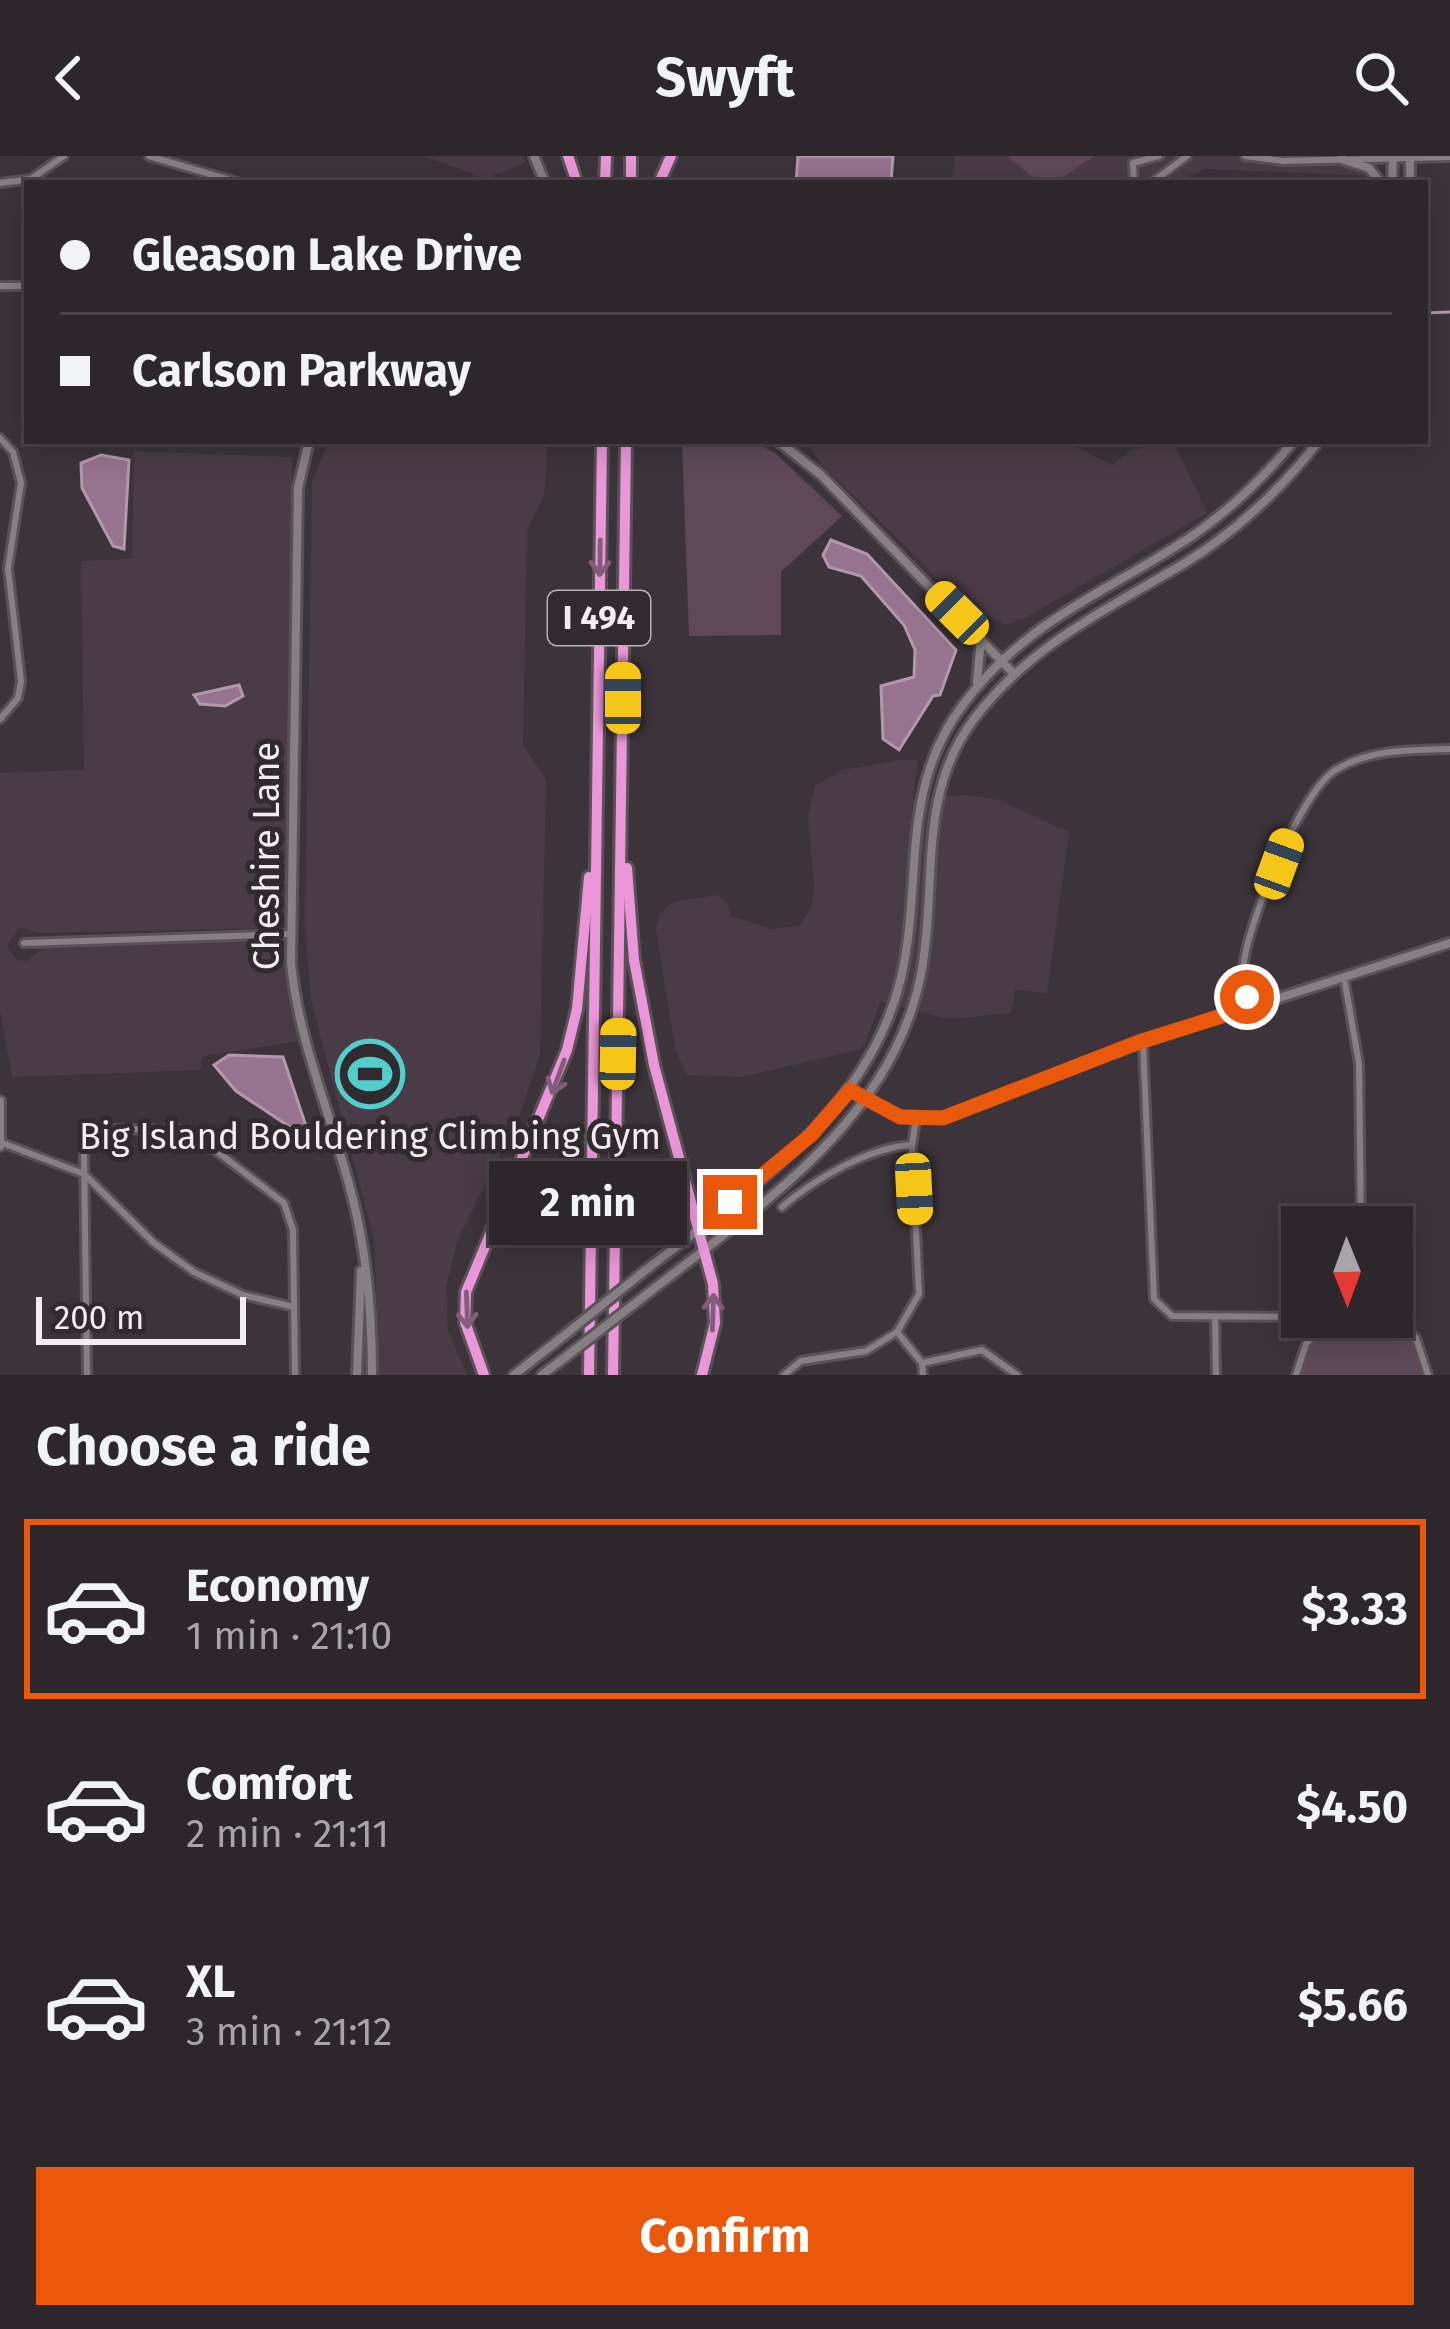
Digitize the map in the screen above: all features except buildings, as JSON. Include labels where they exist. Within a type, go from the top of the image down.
[{"type":"highway","name":"I 494","points":[[589,1375],[602,444]]},
{"type":"highway","name":"I 494","points":[[613,1375],[626,444]]},
{"type":"highway","points":[[622,792],[637,976],[664,1109],[699,1228],[716,1311],[702,1375]]},
{"type":"highway","points":[[484,1375],[465,1322],[466,1292],[567,1050],[577,1009],[595,796]]},
{"type":"main road","points":[[1341,159],[1369,168],[1379,180]]},
{"type":"main road","name":"Cheshire Lane","points":[[308,444],[298,488],[290,934],[299,1019],[355,1207],[371,1307],[372,1375]]},
{"type":"main road","points":[[782,444],[820,475],[1014,674]]},
{"type":"main road","points":[[514,1375],[811,1135],[850,1090],[885,1027],[902,976],[911,848],[925,788],[950,723],[975,690],[1001,660],[1059,612],[1197,532],[1248,491],[1291,444]]},
{"type":"main road","points":[[542,1375],[821,1153],[866,1098],[900,1039],[920,980],[941,783],[963,734],[1014,674],[1081,620],[1216,542],[1265,503],[1316,444]]},
{"type":"main road","points":[[975,690],[982,665],[981,637]]},
{"type":"main road","points":[[850,1090],[916,1120],[954,1114],[1143,1041],[1450,943]]},
{"type":"main road","points":[[0,1101],[0,1144]]},
{"type":"main road","name":"Cheshire Lane","points":[[356,1375],[362,1264]]},
{"type":"street","points":[[0,183],[31,179],[64,156]]},
{"type":"street","points":[[149,156],[230,180]]},
{"type":"street","points":[[1151,162],[1159,156]]},
{"type":"street","points":[[1153,180],[1187,156]]},
{"type":"street","points":[[1245,156],[1450,157]]},
{"type":"street","points":[[1133,180],[1133,163],[1141,157],[1160,172]]},
{"type":"street","points":[[0,438],[13,452],[21,483],[8,568],[21,681],[18,698],[0,719]]},
{"type":"street","points":[[1250,1007],[1244,978],[1246,952],[1293,826],[1311,794],[1338,768],[1370,756],[1399,749],[1450,749]]},
{"type":"street","points":[[24,943],[290,934]]},
{"type":"street","points":[[1344,977],[1359,1064],[1360,1206]]},
{"type":"street","points":[[1143,1041],[1154,1299],[1172,1316],[1281,1317]]},
{"type":"street","points":[[784,1375],[792,1361],[866,1352],[897,1332],[919,1294],[912,1145],[916,1120]]},
{"type":"street","points":[[87,1375],[85,1149],[98,1132],[166,1126],[209,1141],[284,1203],[293,1230],[295,1375]]},
{"type":"street","points":[[0,1144],[84,1174],[179,1263],[236,1292],[294,1307]]},
{"type":"street","points":[[782,1208],[861,1160],[892,1147],[912,1145]]},
{"type":"street","points":[[1215,1318],[1216,1375]]},
{"type":"street","points":[[897,1332],[922,1363],[923,1375]]},
{"type":"street","points":[[1413,1335],[1428,1375]]},
{"type":"street","points":[[1296,1375],[1310,1338]]},
{"type":"street","points":[[922,1363],[982,1350],[1017,1375]]},
{"type":"shaded area","points":[[425,156],[523,156],[526,162],[485,179]]},
{"type":"shaded area","points":[[798,156],[893,156],[891,180],[796,180]]},
{"type":"shaded area","points":[[955,156],[1376,156],[1369,176],[1206,169],[1178,180],[952,180]]},
{"type":"shaded area","points":[[1007,156],[1094,156],[1058,180],[1033,177]]},
{"type":"shaded area","points":[[548,444],[544,496],[527,530],[523,745],[546,780],[540,1055],[521,1111],[457,1242],[446,1287],[448,1330],[467,1375],[379,1375],[374,1239],[311,1000],[305,925],[312,482],[326,447]]},
{"type":"shaded area","points":[[682,444],[758,444],[775,453],[842,516],[781,572],[781,635],[689,636]]},
{"type":"shaded area","points":[[808,444],[1071,444],[1112,465],[1132,450],[1174,444],[1207,513],[1027,617],[1005,625],[964,604],[821,464]]},
{"type":"shaded area","points":[[134,451],[292,457],[286,920],[279,928],[38,933],[20,927],[7,946],[17,960],[26,961],[47,945],[279,939],[299,1041],[203,1056],[200,1070],[12,1077],[0,1009],[0,773],[84,770],[81,561],[132,559]]},
{"type":"shaded area","points":[[101,455],[129,460],[124,549],[113,546],[82,488],[81,463]]},
{"type":"shaded area","points":[[831,540],[867,554],[956,650],[940,695],[933,696],[899,750],[883,739],[881,686],[914,677],[915,650],[904,625],[861,576],[829,567],[823,555]]},
{"type":"shaded area","points":[[239,685],[243,696],[225,706],[200,704],[194,695]]},
{"type":"shaded area","points":[[918,760],[913,798],[966,795],[999,800],[1069,832],[1047,993],[1015,990],[1011,1013],[950,1019],[880,1002],[865,1045],[857,1050],[742,1077],[687,1075],[676,1051],[667,1000],[656,928],[660,914],[674,902],[716,895],[727,902],[730,916],[771,929],[800,925],[812,906],[808,816],[815,786],[843,770]]},
{"type":"shaded area","points":[[229,1055],[283,1057],[311,1141],[236,1091],[214,1065]]},
{"type":"shaded area","points":[[1319,1338],[1407,1338],[1420,1353],[1424,1375],[1299,1375],[1310,1346]]},
{"type":"waterway","points":[[1428,313],[1450,312]]},
{"type":"place","name":"Big Island Bouldering Climbing Gym","points":[[370,1074]]},
{"type":"route","points":[[730,1202],[811,1135],[850,1090],[900,1117],[943,1118],[1139,1042],[1250,1007],[1247,997]]}]
